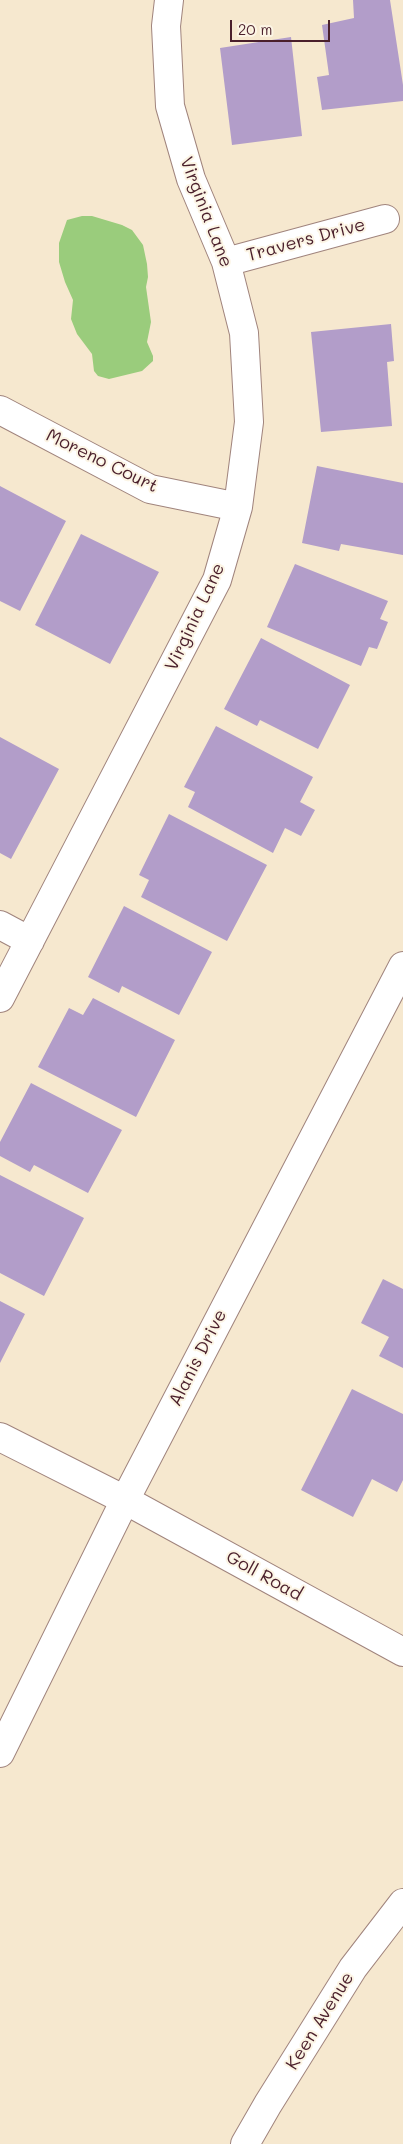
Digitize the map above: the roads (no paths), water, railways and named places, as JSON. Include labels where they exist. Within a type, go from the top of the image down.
[{"type":"street","name":"Virginia Lane","points":[[0,998],[217,580],[238,508],[250,422],[244,333],[226,262],[191,179],[170,106],[166,26],[169,0]]},
{"type":"street","name":"Travers Drive","points":[[226,262],[385,218]]},
{"type":"street","name":"Moreno Court","points":[[0,410],[150,489],[238,508]]},
{"type":"street","points":[[0,925],[30,941]]},
{"type":"street","name":"Alanis Drive","points":[[0,1753],[125,1500],[403,966]]},
{"type":"street","name":"Goll Road","points":[[0,1437],[125,1500],[403,1652]]},
{"type":"street","name":"Keen Avenue","points":[[246,2144],[268,2104],[352,1968],[403,1903]]}]
